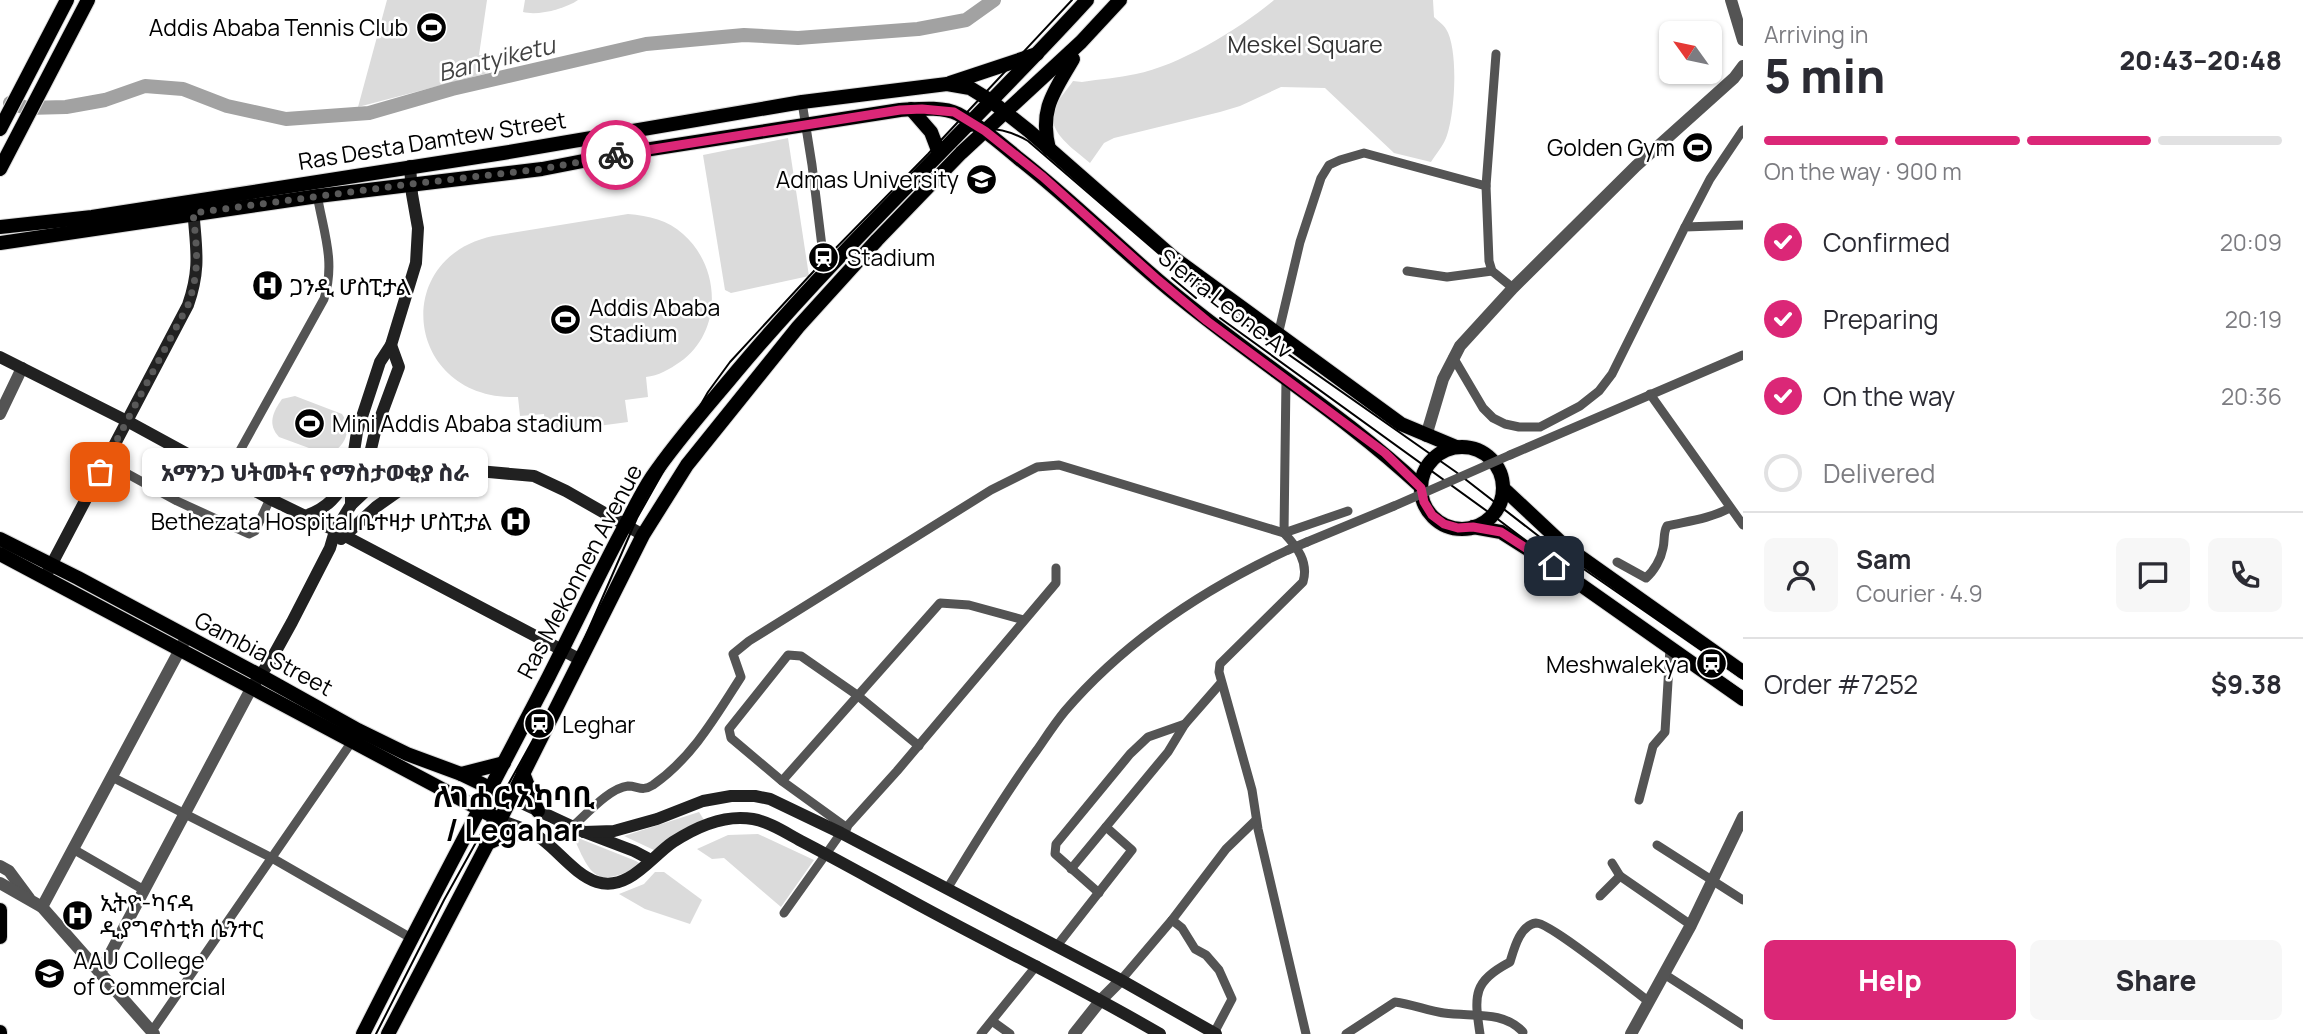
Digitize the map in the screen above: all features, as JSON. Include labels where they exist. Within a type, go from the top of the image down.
[{"type":"main road","points":[[0,129],[67,0]]},
{"type":"main road","points":[[0,169],[88,0]]},
{"type":"main road","name":"Ras Mekonnen Avenue","points":[[363,1034],[562,650],[584,602],[650,480],[685,432],[825,271],[1087,0]]},
{"type":"main road","points":[[1049,149],[1045,124],[1049,102],[1082,42],[1120,0]]},
{"type":"main road","name":"Ras Mekonnen Avenue","points":[[388,1034],[511,799],[643,535],[687,465],[778,351],[877,240],[961,153],[1082,42]]},
{"type":"main road","points":[[947,83],[1038,53]]},
{"type":"main road","name":"Ras Desta Damtew Street","points":[[317,189],[410,166],[503,153],[802,102],[947,83],[970,88],[1049,149],[1174,258],[1278,335],[1401,424],[1456,447]]},
{"type":"main road","points":[[16,99],[35,105]]},
{"type":"main road","points":[[911,109],[931,132],[939,153]]},
{"type":"main road","name":"Ras Desta Damtew Street","points":[[0,243],[193,207],[317,189],[411,184],[542,169],[911,109],[954,112],[985,131]]},
{"type":"main road","name":"Sierra Leone Av","points":[[985,131],[1043,177],[1207,321],[1385,453],[1421,488]]},
{"type":"main road","points":[[961,153],[977,148],[1007,148]]},
{"type":"main road","points":[[257,681],[340,533],[351,505],[351,471],[357,432],[380,362],[391,345],[416,263],[418,228],[410,166]]},
{"type":"main road","points":[[48,571],[188,305],[198,263],[193,207]]},
{"type":"main road","name":"Ras Desta Damtew Street","points":[[1,225],[193,207]]},
{"type":"main road","points":[[369,488],[368,462],[375,432],[398,368],[391,345]]},
{"type":"main road","points":[[0,357],[581,660]]},
{"type":"main road","points":[[1473,527],[1485,522],[1495,513],[1501,501],[1503,488],[1500,471],[1489,456],[1474,448],[1456,447],[1442,452],[1431,461],[1424,473],[1421,488],[1424,502],[1432,515],[1444,524],[1458,528],[1473,527],[1501,532],[1554,566],[1743,699]]},
{"type":"main road","points":[[305,516],[329,504],[351,471]]},
{"type":"main road","points":[[351,505],[369,488],[397,476],[417,478],[478,471],[534,477],[558,487],[643,535]]},
{"type":"main road","points":[[340,533],[417,478]]},
{"type":"main road","points":[[1503,488],[1565,546],[1743,671]]},
{"type":"main road","name":"Gambia Street","points":[[0,539],[48,571]]},
{"type":"main road","name":"Gambia Street","points":[[0,554],[48,571],[78,578],[183,643],[257,681],[407,754],[461,774],[511,799]]},
{"type":"main road","name":"Gambia Street","points":[[257,681],[353,740],[500,820]]},
{"type":"main road","points":[[461,774],[504,763]]},
{"type":"main road","points":[[523,773],[538,811]]},
{"type":"main road","points":[[452,795],[468,828]]},
{"type":"main road","points":[[578,830],[614,831],[657,819],[703,801],[731,796],[755,796],[782,803],[844,830],[947,889],[1121,980],[1215,1033]]},
{"type":"main road","points":[[511,799],[578,830],[634,850],[651,860]]},
{"type":"main road","points":[[500,820],[534,834],[582,875],[599,883],[619,882],[637,874],[651,860],[696,829],[731,818],[753,819],[825,853],[944,919],[1037,965],[1160,1034]]},
{"type":"main road","points":[[486,844],[497,838],[522,832],[534,834]]},
{"type":"main road","points":[[0,910],[0,937]]},
{"type":"street","points":[[1731,0],[1742,33]]},
{"type":"street","points":[[1496,54],[1486,186],[1489,261],[1492,271],[1513,288]]},
{"type":"street","points":[[1426,436],[1443,379],[1460,346],[1513,288],[1636,166],[1734,78],[1743,66]]},
{"type":"street","points":[[802,102],[825,271]]},
{"type":"street","points":[[1453,357],[1483,408],[1493,418],[1505,424],[1540,427],[1580,406],[1599,391],[1612,374],[1710,179],[1743,130]]},
{"type":"street","points":[[1278,335],[1300,242],[1321,178],[1329,165],[1340,159],[1364,153],[1486,186]]},
{"type":"street","points":[[227,474],[324,299],[330,281],[331,267],[317,189]]},
{"type":"street","points":[[1685,227],[1743,225]]},
{"type":"street","points":[[1407,271],[1447,277],[1492,271]]},
{"type":"street","points":[[947,889],[1007,791],[1065,711],[1132,644],[1220,584],[1288,550],[1743,355]]},
{"type":"street","points":[[0,414],[23,368]]},
{"type":"street","points":[[1284,533],[1286,379]]},
{"type":"street","points":[[1650,394],[1743,525]]},
{"type":"street","points":[[106,462],[177,501],[249,534],[255,531],[270,499]]},
{"type":"street","points":[[578,830],[608,794],[628,786],[639,789],[651,787],[702,738],[741,677],[733,654],[749,641],[991,490],[1037,467],[1059,465],[1284,533],[1296,547],[1304,563],[1306,572],[1303,582],[1220,664],[1219,672],[1220,684],[1252,790],[1256,820],[1306,1034]]},
{"type":"street","points":[[1617,562],[1646,579],[1660,558],[1664,529],[1667,526],[1713,516],[1730,508]]},
{"type":"street","points":[[1284,533],[1348,511]]},
{"type":"street","points":[[784,913],[825,853],[1056,583],[1056,568]]},
{"type":"street","points":[[782,781],[940,603],[969,606],[1024,620]]},
{"type":"street","points":[[36,904],[73,849],[183,643]]},
{"type":"street","points":[[1639,800],[1653,746],[1665,732],[1670,648]]},
{"type":"street","points":[[844,830],[782,781],[728,733],[788,655],[801,656],[857,695],[919,746]]},
{"type":"street","points":[[100,973],[257,681]]},
{"type":"street","points":[[1072,869],[1168,752],[1185,724],[1220,684]]},
{"type":"street","points":[[1099,893],[1055,855],[1056,844],[1130,754],[1148,737],[1185,724]]},
{"type":"street","points":[[0,866],[9,871],[153,1033],[353,740]]},
{"type":"street","points":[[111,777],[272,858],[411,938]]},
{"type":"street","points":[[1630,1034],[1714,881],[1743,817]]},
{"type":"street","points":[[1074,1034],[1172,920],[1226,849],[1256,820]]},
{"type":"street","points":[[1055,947],[1132,850],[1106,827]]},
{"type":"street","points":[[1657,845],[1743,900]]},
{"type":"street","points":[[73,849],[144,890]]},
{"type":"street","points":[[1612,863],[1620,876],[1691,925]]},
{"type":"street","points":[[1600,895],[1620,876]]},
{"type":"street","points":[[0,883],[36,904]]},
{"type":"street","points":[[1172,920],[1182,928],[1195,949],[1206,955],[1219,970],[1232,999],[1215,1033]]},
{"type":"street","points":[[1480,1034],[1477,1016],[1482,981],[1491,972],[1510,962],[1515,944],[1525,929],[1533,923],[1540,923],[1570,943],[1648,1001]]},
{"type":"street","points":[[981,1034],[1037,965]]},
{"type":"street","points":[[1664,974],[1743,1024]]},
{"type":"street","points":[[1346,1034],[1395,1002],[1413,1004],[1442,1013],[1508,1019],[1524,1032]]},
{"type":"street","points":[[992,1021],[1010,1034]]},
{"type":"green space","name":"Addis Ababa Tennis Club","points":[[387,0],[487,0],[479,55],[485,56],[488,73],[358,107]]},
{"type":"green space","points":[[525,0],[578,0],[559,9],[536,13],[523,12]]},
{"type":"green space","name":"Meskel Square","points":[[1274,0],[1433,0],[1434,17],[1445,28],[1450,39],[1454,83],[1449,128],[1445,141],[1431,162],[1394,153],[1325,88],[1281,87],[1240,106],[1114,138],[1104,143],[1090,163],[1058,133],[1054,126],[1054,110],[1073,81],[1129,75],[1171,63],[1227,34]]},
{"type":"green space","points":[[788,138],[809,276],[731,293],[725,290],[703,155]]},
{"type":"green space","name":"Addis Ababa Stadium","points":[[628,214],[658,219],[683,234],[696,248],[705,264],[712,299],[704,334],[694,349],[668,370],[646,377],[648,397],[625,400],[628,422],[546,433],[544,414],[520,416],[518,397],[480,392],[452,377],[433,354],[424,326],[425,298],[437,271],[459,249],[493,236]]},
{"type":"green space","name":"Mini Addis Ababa stadium","points":[[295,396],[342,414],[347,426],[346,438],[334,452],[328,455],[279,437],[275,432],[272,423],[276,409],[282,399]]},
{"type":"green space","points":[[699,812],[704,820],[656,851],[624,836]]},
{"type":"green space","points":[[758,834],[814,860],[781,907],[724,858],[712,859],[697,849],[728,835]]},
{"type":"green space","points":[[573,836],[642,865],[614,876],[597,875],[585,862]]},
{"type":"green space","points":[[655,872],[664,872],[702,900],[690,924],[645,909],[619,894],[644,884]]},
{"type":"waterway","name":"Bantyiketu","points":[[10,103],[27,108],[66,107],[105,100],[145,86],[183,89],[227,106],[286,119],[369,113],[452,89],[646,44],[744,35],[798,38],[918,29],[966,20],[994,0]]},
{"type":"tram line","points":[[376,1034],[444,900],[568,677],[637,518],[708,392],[730,362],[825,259],[1072,0]]},
{"type":"tram line","points":[[946,141],[977,129],[998,129],[1028,141],[1221,307],[1456,472],[1559,552],[1743,679]]},
{"type":"tram line","points":[[1172,278],[1196,298]]},
{"type":"tram line","points":[[1220,318],[1554,562],[1743,692]]},
{"type":"way so far","points":[[100,472],[188,305],[198,263],[193,213],[542,169],[616,155]]},
{"type":"place","name":"Addis Ababa Tennis Club","points":[[431,27]]},
{"type":"place","name":"Golden Gym","points":[[1698,147]]},
{"type":"place","name":"Admas University","points":[[982,179]]},
{"type":"place","name":"Stadium","points":[[824,257]]},
{"type":"place","name":"ጋንዲ ሆስፒታል","points":[[267,286]]},
{"type":"place","name":"Addis Ababa Stadium","points":[[566,320]]},
{"type":"place","name":"Mini Addis Ababa stadium","points":[[309,423]]},
{"type":"place","name":"አማንጋ ህትመትና የማስታወቂያ ስራ","points":[[100,472]]},
{"type":"place","name":"Bethezata Hospital ቤተዛታ ሆስፒታል","points":[[515,521]]},
{"type":"place","name":"Meshwalekya","points":[[1712,664]]},
{"type":"place","name":"Leghar","points":[[539,724]]},
{"type":"place","name":"ኢትዮ-ካናዳ ዲያግኖስቲክ ሴንተር","points":[[77,915]]},
{"type":"place","name":"AAU College of Commercial","points":[[50,973]]},
{"type":"district","name":"ለገሐር አካባቢ / Legahar","points":[[514,812]]},
{"type":"route","points":[[616,155],[900,110],[954,112],[985,131],[1043,177],[1207,321],[1385,453],[1421,488],[1424,502],[1432,515],[1444,524],[1458,528],[1473,527],[1501,532],[1554,566]]}]
